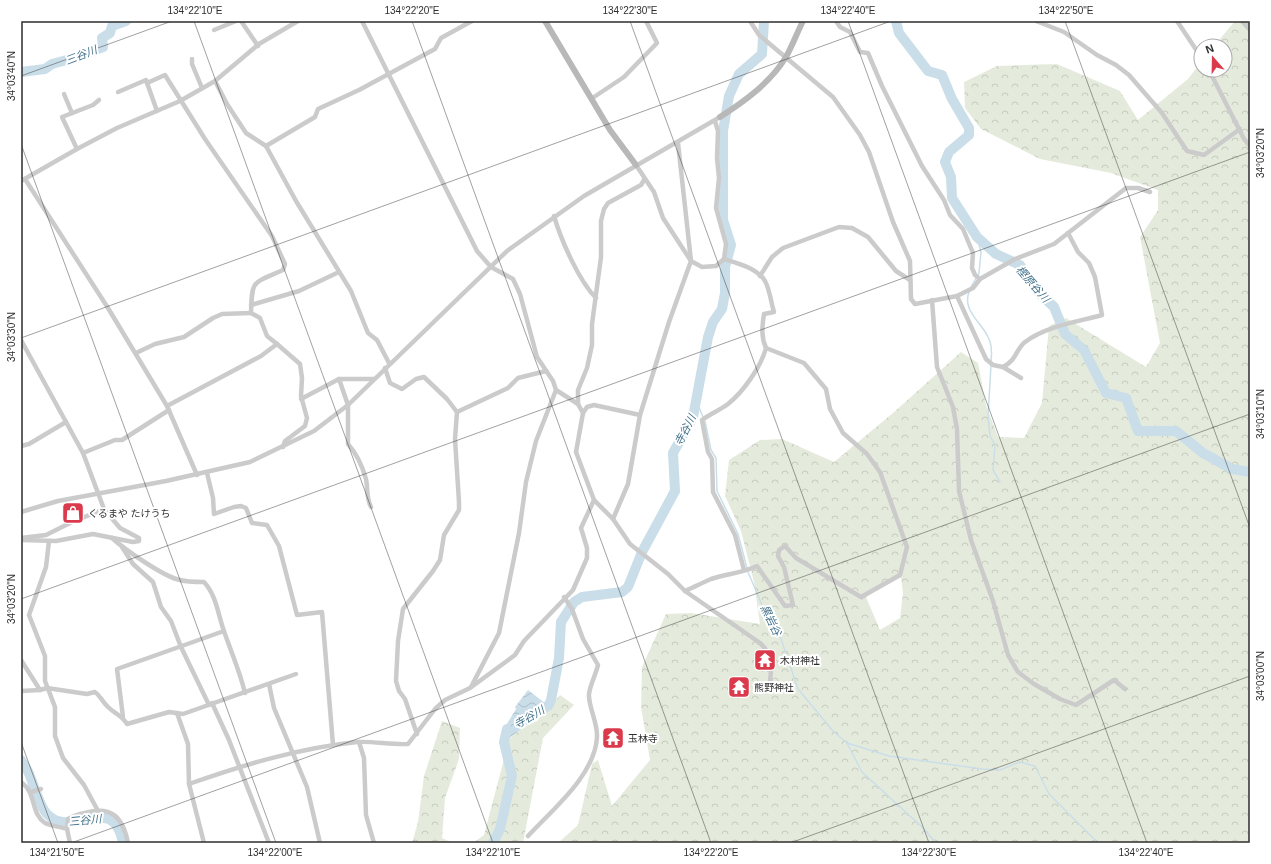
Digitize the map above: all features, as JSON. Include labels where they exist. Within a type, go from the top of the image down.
[{"type":"street","points":[[214,30],[236,21]]},
{"type":"street","points":[[241,21],[258,46]]},
{"type":"street","points":[[197,475],[168,408],[136,353],[23,180],[77,148],[180,101],[215,81],[258,46],[298,21]]},
{"type":"street","points":[[362,21],[477,251],[491,266],[513,279],[520,294],[537,357],[553,381],[556,390],[578,404],[583,413]]},
{"type":"street","points":[[266,146],[315,117],[318,109],[359,90],[435,49],[441,38],[472,21]]},
{"type":"street","points":[[545,21],[610,130],[643,174],[644,180],[654,192],[663,218],[691,261],[702,267],[716,266],[724,259],[726,244],[716,208],[719,178],[717,158],[718,131],[715,121]]},
{"type":"street","points":[[591,98],[624,77],[657,42],[646,21]]},
{"type":"street","points":[[750,21],[759,35],[833,97],[860,135],[869,152],[893,222],[904,244],[910,261],[911,298],[915,304],[957,296],[973,288],[980,279],[1009,262],[1054,244],[1126,188],[1138,188],[1150,192]]},
{"type":"street","points":[[21,512],[58,501],[207,473],[250,462],[314,431],[348,405],[389,363],[507,251],[554,216],[636,165],[678,143],[732,110],[764,84],[786,57],[803,21]]},
{"type":"street","points":[[836,21],[840,27],[850,32],[860,52],[868,53],[882,86],[922,166],[944,200],[950,215],[963,228],[973,253],[972,268],[975,275],[980,279]]},
{"type":"street","points":[[1036,21],[1064,32],[1129,75],[1162,113],[1187,151],[1204,155],[1240,129]]},
{"type":"street","points":[[1176,21],[1193,45]]},
{"type":"street","points":[[1242,21],[1250,30]]},
{"type":"street","points":[[192,59],[192,64],[202,88]]},
{"type":"street","points":[[147,83],[165,75],[180,101],[272,236],[285,264],[282,270],[258,281],[252,286],[251,313]]},
{"type":"street","points":[[1213,78],[1244,139],[1250,146]]},
{"type":"street","points":[[118,92],[146,80],[157,111]]},
{"type":"street","points":[[215,81],[246,133],[266,146],[296,201],[351,291],[368,332],[377,340],[389,363]]},
{"type":"street","points":[[64,94],[72,113]]},
{"type":"street","points":[[77,148],[62,117],[93,105],[99,100]]},
{"type":"street","points":[[613,519],[628,484],[640,414],[669,322],[691,261],[678,143]]},
{"type":"street","points":[[578,404],[578,390],[587,368],[592,345],[592,324],[601,257],[601,221],[604,209],[608,204],[641,185],[644,180]]},
{"type":"street","points":[[554,216],[558,231],[586,287],[596,298]]},
{"type":"street","points":[[760,276],[772,257],[783,248],[839,228],[852,228],[868,237],[896,271],[910,280]]},
{"type":"street","points":[[1003,367],[1011,363],[1024,343],[1040,333],[1102,315],[1092,270],[1089,263],[1078,252],[1068,233]]},
{"type":"street","points":[[724,259],[742,265],[760,276],[766,283],[774,312],[764,314],[762,330],[763,341],[766,348],[764,358],[752,376],[728,404],[702,420],[708,452],[712,459],[713,492],[736,535],[744,570]]},
{"type":"street","points":[[251,305],[298,291],[340,272]]},
{"type":"street","points":[[957,296],[979,345],[992,363],[1003,367],[1021,378]]},
{"type":"street","points":[[932,300],[937,366],[954,415],[956,429],[959,491],[970,540],[992,601],[1008,655],[1018,672],[1034,684],[1060,700],[1076,705],[1114,680],[1125,689]]},
{"type":"street","points":[[136,353],[155,344],[184,337],[213,318],[222,314],[251,313],[260,318],[267,336],[300,364],[301,399],[306,411],[307,423],[285,441],[283,447]]},
{"type":"street","points":[[21,340],[83,453],[104,509],[120,528],[139,538],[139,541],[133,542],[93,534],[48,541],[21,539]]},
{"type":"street","points":[[83,453],[115,440],[122,440],[168,408],[261,356],[278,344]]},
{"type":"street","points":[[685,591],[711,579],[744,570],[750,570],[756,566],[784,606],[793,605],[784,567],[778,556],[779,550],[785,546],[796,558],[861,597],[900,575],[907,547],[880,472],[867,454],[843,433],[830,409],[826,389],[804,363],[766,348]]},
{"type":"street","points":[[385,368],[390,383],[402,390],[416,379],[424,377],[447,399],[456,412],[455,439],[458,510],[444,535],[440,560],[403,609],[398,641],[396,681],[399,691],[405,699],[417,734]]},
{"type":"street","points":[[456,412],[508,388],[518,378],[546,371]]},
{"type":"street","points":[[301,399],[339,379],[374,379]]},
{"type":"street","points":[[339,379],[348,405],[348,444],[357,454],[366,479],[368,502],[371,507]]},
{"type":"street","points":[[470,688],[499,633],[519,533],[528,476],[536,441],[556,390]]},
{"type":"street","points":[[640,414],[594,405],[587,407],[583,413],[576,452],[594,500],[613,519],[630,544],[641,554],[668,574],[685,591],[760,643],[769,652],[771,668],[770,681]]},
{"type":"street","points":[[21,446],[29,444],[66,422]]},
{"type":"street","points":[[207,473],[213,498],[214,514],[241,506],[246,508],[252,523],[267,525],[278,546],[297,615],[322,612],[333,745]]},
{"type":"street","points":[[189,784],[240,766],[314,748],[359,742],[393,745],[408,744],[435,709],[445,700],[470,688],[514,655],[524,640],[564,597],[573,590],[586,558],[587,548],[581,528],[594,500]]},
{"type":"street","points":[[21,539],[46,535],[104,509]]},
{"type":"street","points":[[111,537],[122,547],[133,564],[153,582],[162,607],[171,621],[181,647],[240,766],[269,843]]},
{"type":"street","points":[[48,541],[46,567],[30,615],[45,656],[45,681],[55,707],[55,736],[63,758],[84,785],[97,809]]},
{"type":"street","points":[[122,547],[162,573],[179,580],[204,582],[210,588],[215,599],[224,632],[241,674],[245,692]]},
{"type":"street","points":[[528,836],[584,775],[595,752],[597,736],[596,723],[589,696],[598,665],[583,640],[570,607],[564,597]]},
{"type":"street","points":[[224,632],[118,669],[123,717],[127,724],[169,712],[183,714],[296,674]]},
{"type":"street","points":[[21,660],[40,690]]},
{"type":"street","points":[[269,684],[274,708],[307,787],[320,843]]},
{"type":"street","points":[[21,691],[47,688],[88,694],[95,692],[100,695],[107,706],[123,717]]},
{"type":"street","points":[[176,713],[188,744],[189,784],[204,843]]},
{"type":"street","points":[[359,742],[364,758],[366,815],[374,843]]},
{"type":"street","points":[[21,782],[31,792],[35,810],[45,823],[68,827]]},
{"type":"street","points":[[31,792],[41,789]]},
{"type":"street","points":[[70,843],[68,819],[72,816],[97,809],[108,811],[118,819],[125,830],[128,843]]},
{"type":"green space","points":[[1235,21],[1250,21],[1250,843],[558,843],[578,825],[592,764],[598,760],[612,806],[650,760],[641,707],[642,667],[666,614],[691,613],[760,624],[754,582],[741,531],[725,496],[729,460],[760,440],[782,439],[834,462],[893,413],[961,352],[978,363],[986,405],[998,437],[1024,438],[1042,403],[1049,326],[1066,318],[1146,367],[1160,343],[1140,237],[1158,210],[1158,190],[1111,173],[1040,159],[981,129],[965,108],[964,82],[997,66],[1057,64],[1120,91],[1138,120],[1188,79],[1193,72],[1193,78],[1233,78],[1233,38],[1221,38]],"holes":[[[901,577],[903,593],[900,618],[880,630],[866,597]]]},
{"type":"green space","points":[[560,695],[574,705],[543,738],[523,843],[473,843],[484,835],[509,740],[516,731],[537,721]]},
{"type":"green space","points":[[442,721],[460,728],[459,759],[445,798],[442,838],[453,843],[412,843],[418,822],[424,776]]},
{"type":"water","points":[[528,690],[550,707],[504,742],[502,732],[516,709],[515,707]]},
{"type":"waterway","name":"三谷川","points":[[21,72],[45,69],[52,64],[74,58],[103,47],[102,38],[110,33],[112,26],[126,21]]},
{"type":"waterway","name":"寺谷川","points":[[538,711],[549,705],[551,700],[559,658],[561,622],[574,602],[582,597],[622,592],[628,587],[642,552],[675,491],[673,453],[693,417],[708,337],[713,322],[722,309],[725,293],[725,267],[731,245],[723,220],[723,131],[729,96],[739,74],[762,54],[764,21]]},
{"type":"waterway","name":"樫原谷川","points":[[896,21],[899,33],[928,71],[942,75],[952,99],[969,128],[969,135],[949,152],[945,162],[951,177],[952,198],[977,237],[996,254],[1020,265],[1038,292],[1054,307],[1065,334],[1084,350],[1106,393],[1126,398],[1138,431],[1176,431],[1203,453],[1232,469],[1250,472]]},
{"type":"waterway","points":[[971,287],[979,273],[981,252],[977,237]]},
{"type":"waterway","points":[[969,292],[968,305],[973,316],[988,337],[992,352],[991,361]]},
{"type":"waterway","points":[[991,365],[988,417],[990,436],[995,445],[993,470],[1000,482]]},
{"type":"waterway","name":"黒岩谷","points":[[696,400],[703,417]]},
{"type":"waterway","name":"黒岩谷","points":[[705,421],[711,450],[716,458],[717,491],[738,534],[748,572],[765,612],[781,639],[798,689],[833,731],[847,743],[862,772],[922,827],[936,843]]},
{"type":"waterway","name":"寺谷川","points":[[493,843],[500,829],[512,776],[504,742],[507,729]]},
{"type":"waterway","points":[[847,743],[889,756],[982,769],[1000,770],[1020,762],[1035,766],[1049,794],[1096,841]]},
{"type":"waterway","name":"三谷川","points":[[21,760],[29,774],[40,802],[48,815],[58,821],[69,822],[91,818],[111,820],[118,828],[123,843]]},
{"type":"place","name":"くるまや たけうち","points":[[73,513]]},
{"type":"place","name":"木村神社","points":[[765,660]]},
{"type":"place","name":"熊野神社","points":[[739,687]]},
{"type":"place","name":"玉林寺","points":[[613,738]]}]
